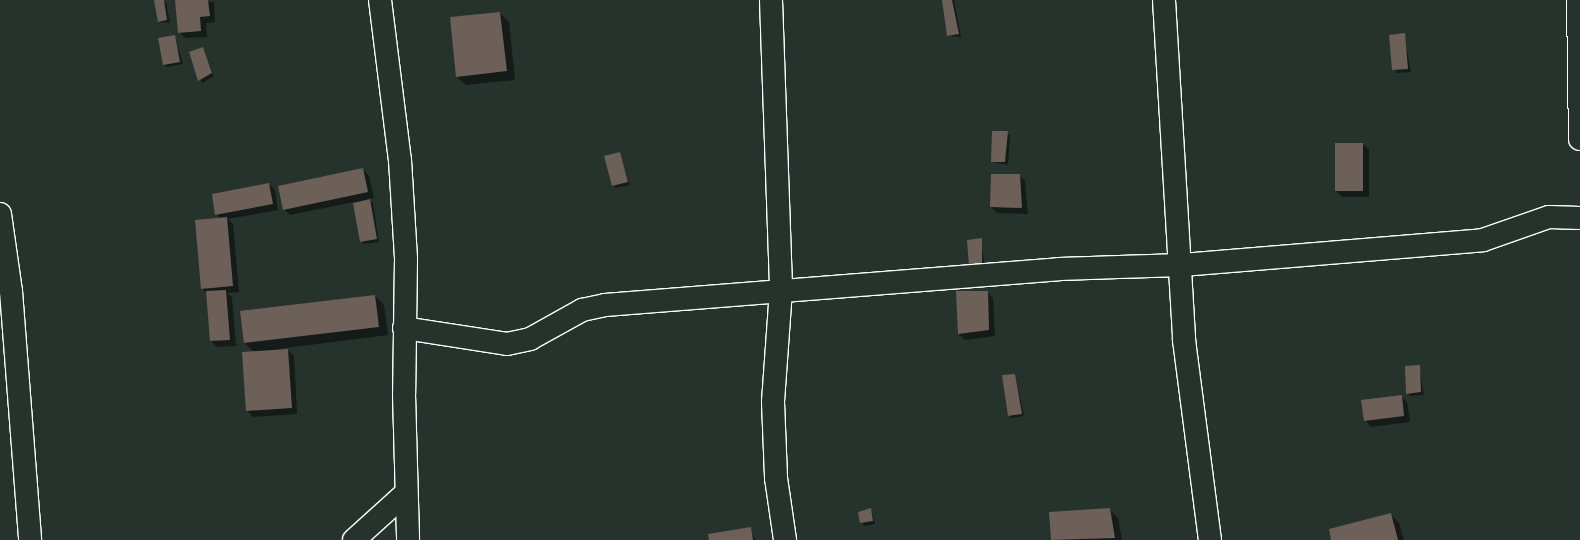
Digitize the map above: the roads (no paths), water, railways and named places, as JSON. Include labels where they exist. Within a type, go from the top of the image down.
[{"type":"street","points":[[380,0],[400,160],[406,259],[404,328],[408,540]]},
{"type":"street","points":[[771,0],[780,290],[773,402],[776,478],[786,540]]},
{"type":"street","points":[[1164,0],[1182,265],[1184,340],[1210,540]]},
{"type":"street","points":[[1578,0],[1580,139]]},
{"type":"street","points":[[0,214],[11,292],[30,540]]},
{"type":"street","points":[[404,328],[507,344],[530,339],[582,310],[605,305],[1059,269],[1182,265],[1483,240],[1549,217],[1580,218]]},
{"type":"street","points":[[354,540],[406,493]]}]
